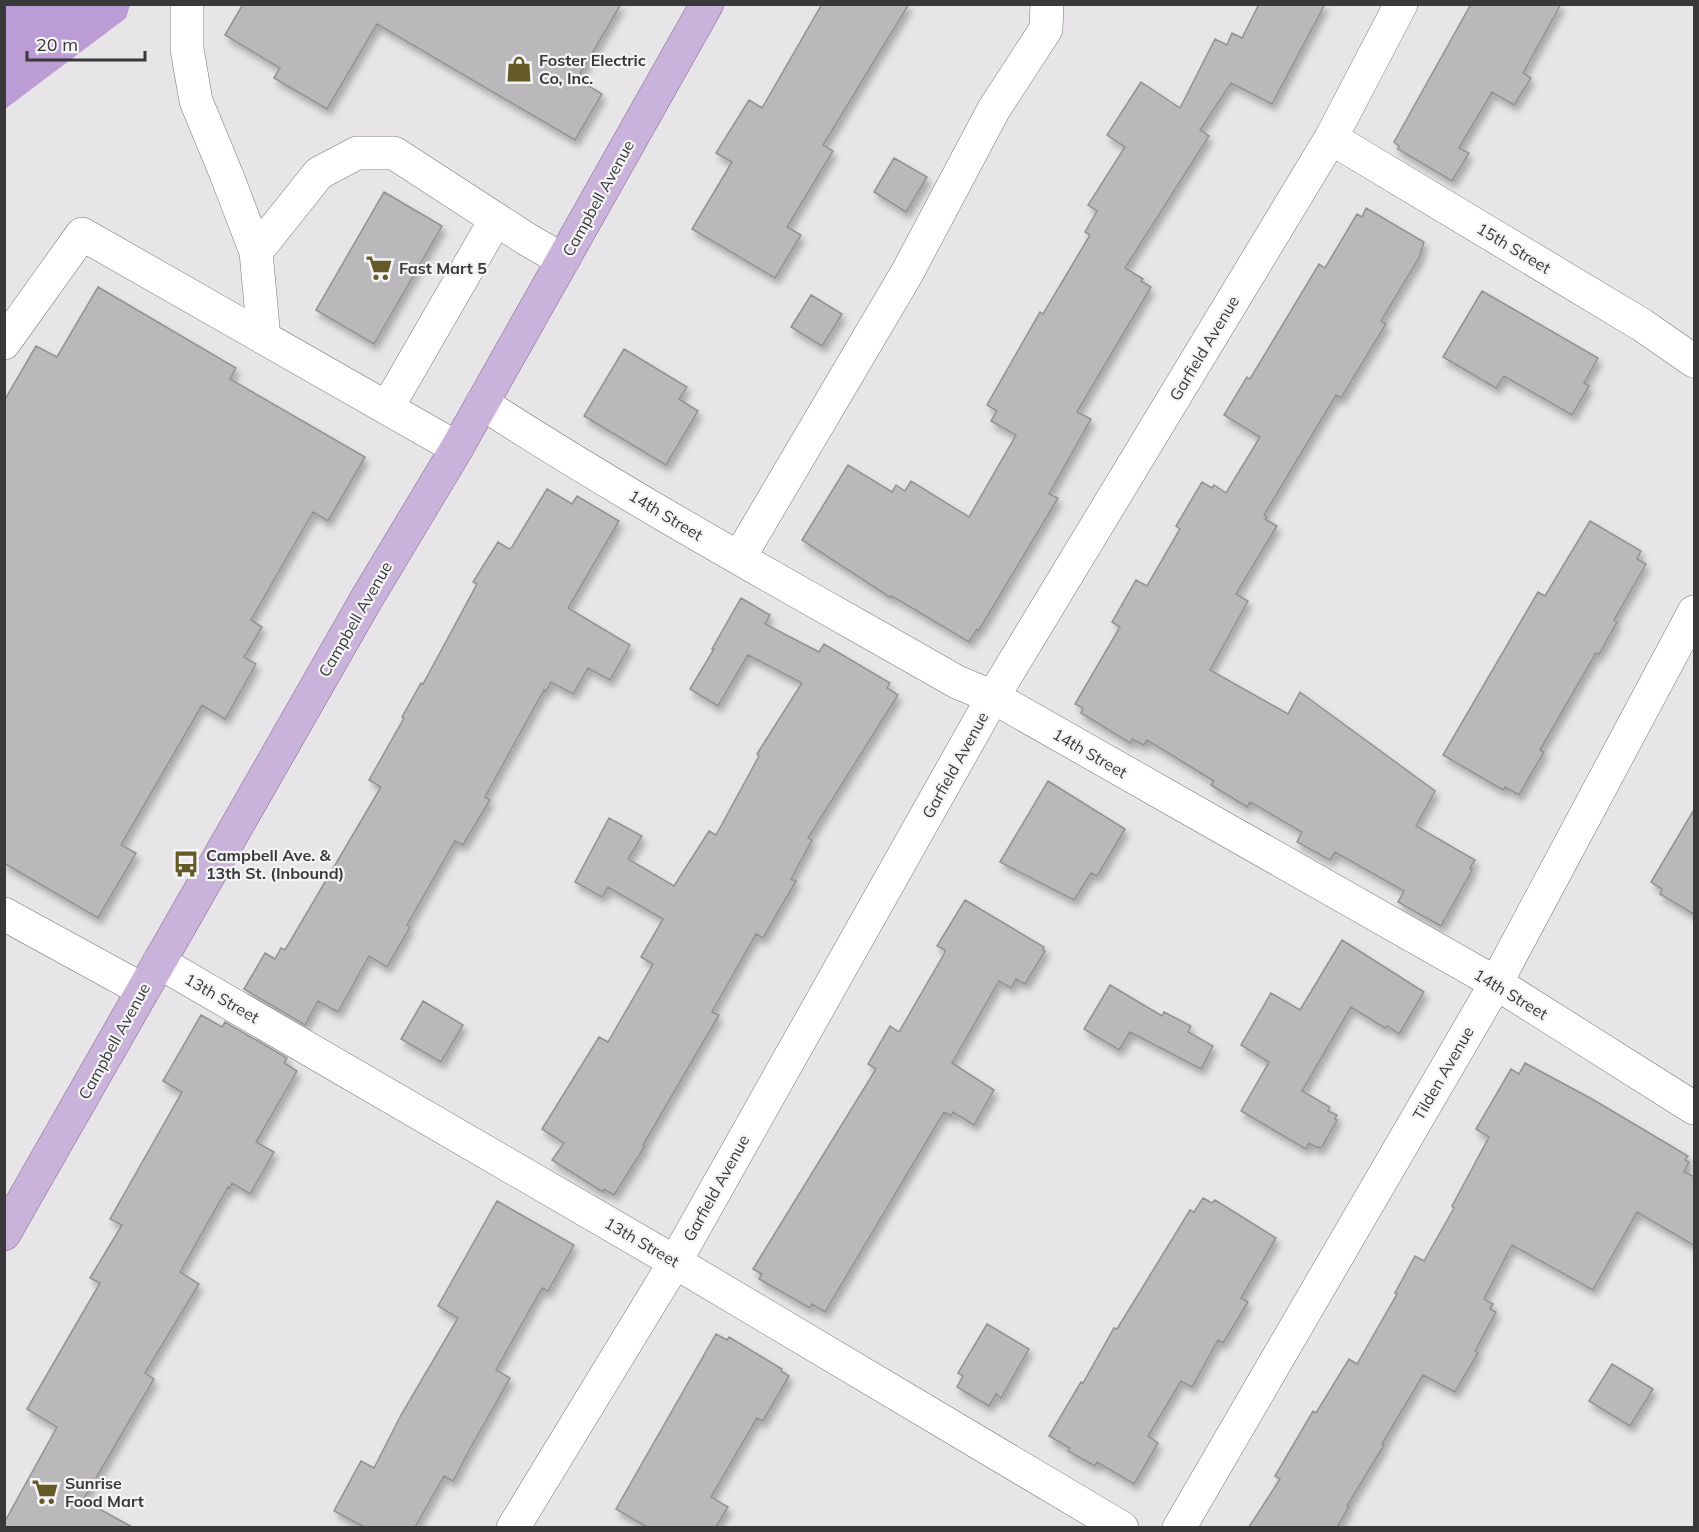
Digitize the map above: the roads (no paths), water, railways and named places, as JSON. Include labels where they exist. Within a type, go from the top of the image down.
[{"type":"main road","name":"Campbell Avenue","points":[[4,1234],[361,608],[457,448],[707,4]]},
{"type":"street","points":[[187,4],[187,49],[196,101],[256,252],[264,338]]},
{"type":"street","points":[[739,558],[907,273],[994,109],[1046,29],[1047,4]]},
{"type":"street","name":"Garfield Avenue","points":[[513,1527],[675,1262],[993,697],[1331,138],[1401,4]]},
{"type":"street","name":"15th Street","points":[[1331,138],[1642,325],[1695,361]]},
{"type":"street","points":[[256,252],[319,173],[357,153],[394,153],[528,240],[563,260]]},
{"type":"street","points":[[387,408],[496,219]]},
{"type":"street","points":[[4,343],[82,234],[457,448]]},
{"type":"street","name":"14th Street","points":[[482,403],[529,434],[739,558],[957,682],[993,697],[1496,983],[1695,1108]]},
{"type":"street","name":"Tilden Avenue","points":[[1179,1527],[1496,983],[1695,612]]},
{"type":"street","points":[[4,914],[142,990]]},
{"type":"street","name":"13th Street","points":[[159,962],[675,1262],[1122,1527]]},
{"type":"place","name":"Foster Electric Co, Inc.","points":[[519,69]]},
{"type":"place","name":"Fast Mart 5","points":[[379,268]]},
{"type":"place","name":"Campbell Ave. & 13th St. (Inbound)","points":[[186,864]]},
{"type":"place","name":"Sunrise Food Mart","points":[[45,1492]]}]
